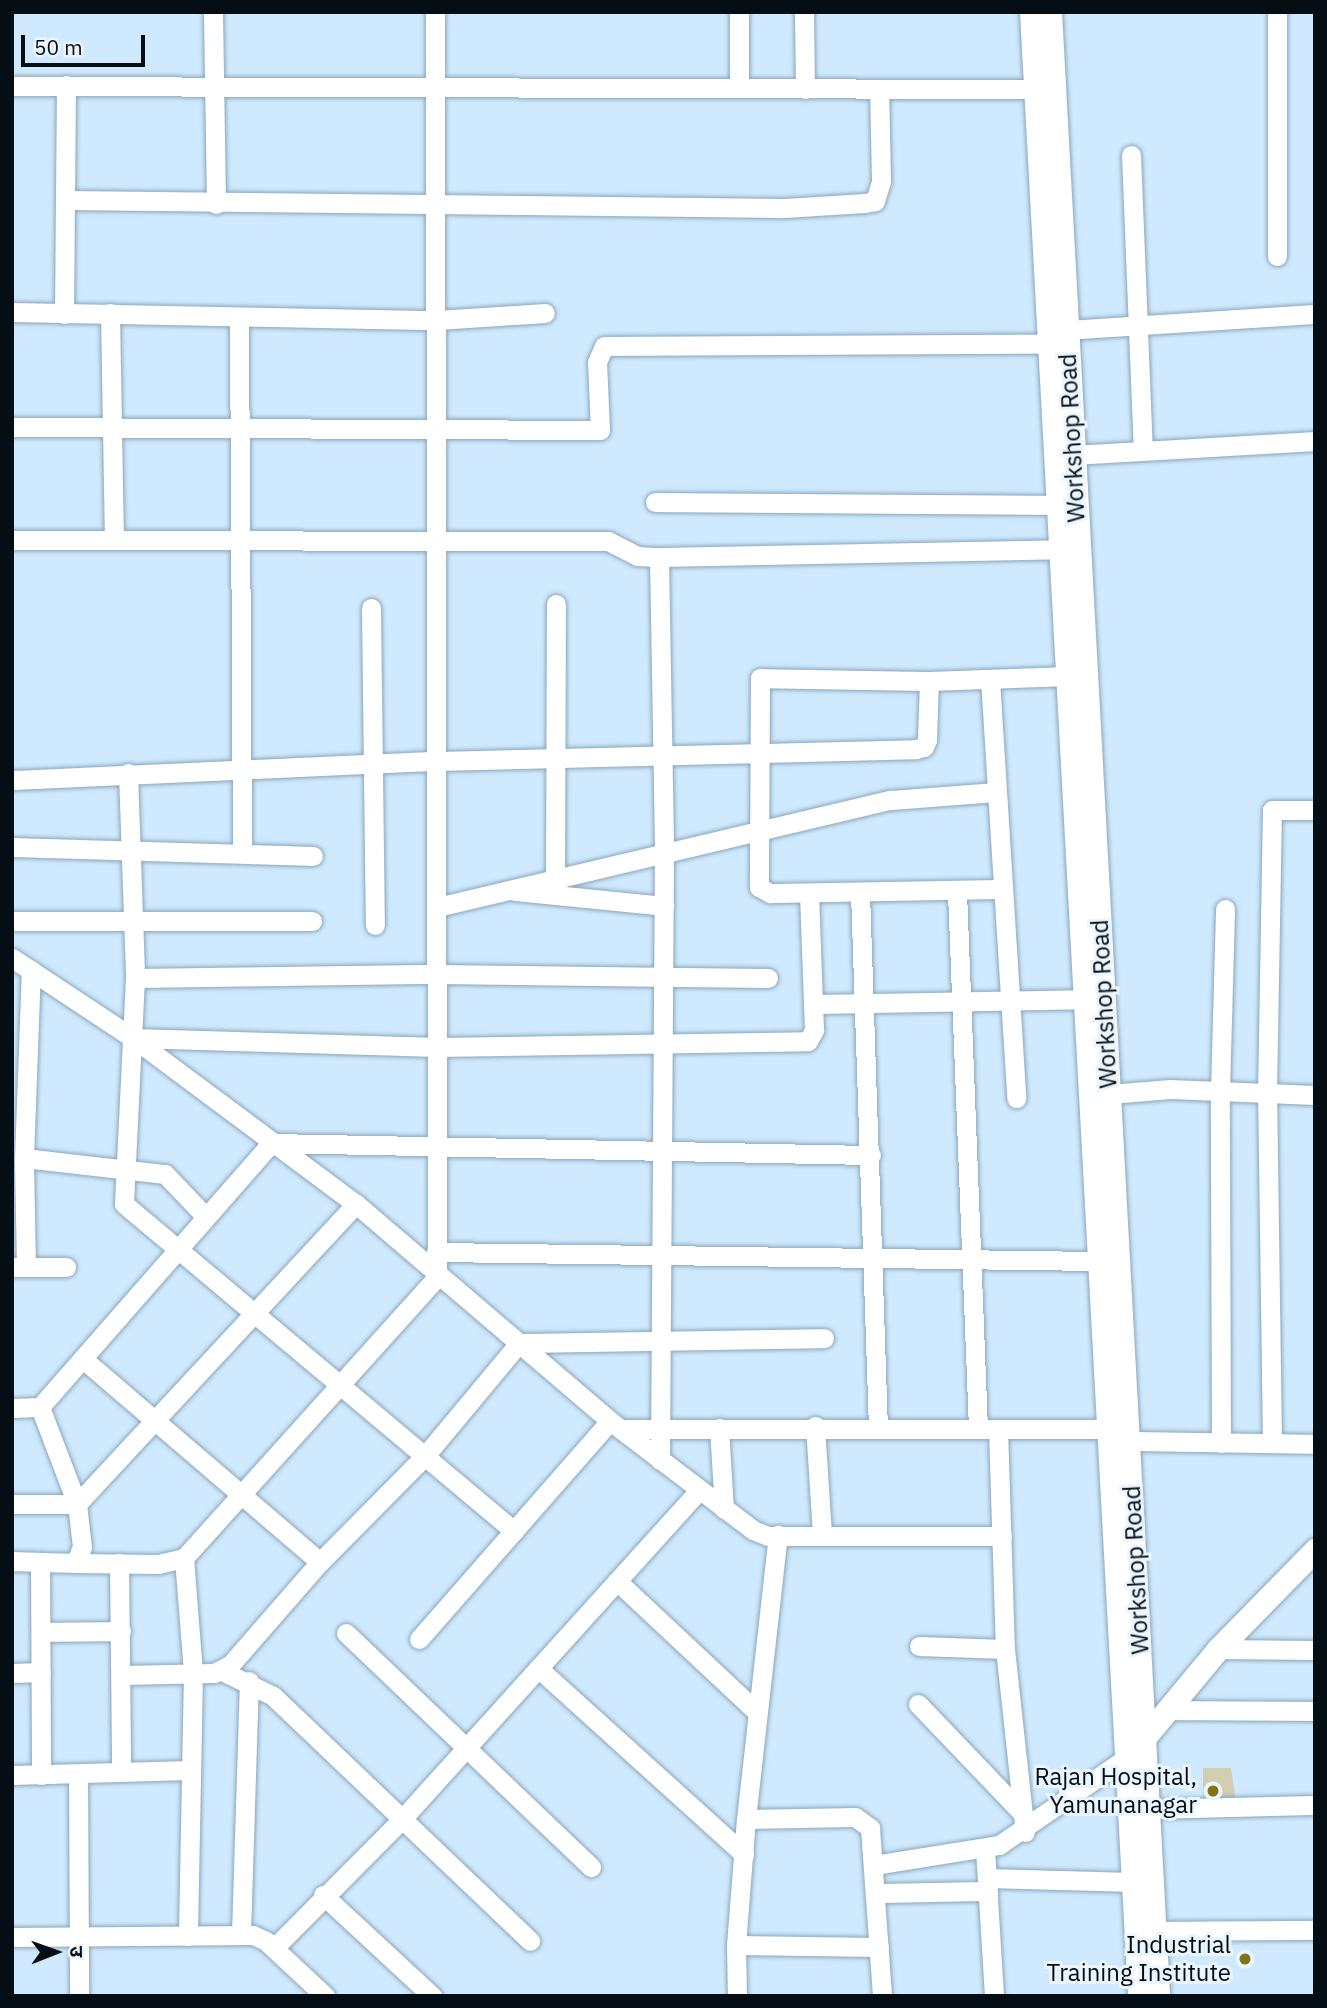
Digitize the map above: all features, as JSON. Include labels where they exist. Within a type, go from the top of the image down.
[{"type":"main road","name":"Workshop Road","points":[[1031,12],[1044,89],[1058,337],[1059,505],[1069,676],[1095,1000],[1110,1094],[1158,1996]]},
{"type":"main road","name":"Workshop Road","points":[[1044,89],[1050,12]]},
{"type":"main road","name":"Workshop Road","points":[[1058,337],[1073,454],[1095,1000],[1100,1261],[1139,1996]]},
{"type":"main road","points":[[1126,1758],[1145,1739],[1218,1650],[1315,1550]]},
{"type":"street","points":[[213,12],[216,204]]},
{"type":"street","points":[[12,1561],[173,1563],[184,1558],[437,1277],[435,12]]},
{"type":"street","points":[[739,12],[739,88]]},
{"type":"street","points":[[804,12],[805,89]]},
{"type":"street","points":[[1277,12],[1277,256]]},
{"type":"street","points":[[12,86],[214,84],[437,88],[1044,89]]},
{"type":"street","points":[[64,314],[66,85]]},
{"type":"street","points":[[65,200],[216,204],[784,208],[875,201],[881,181],[879,89]]},
{"type":"street","points":[[1131,155],[1143,449]]},
{"type":"street","points":[[12,312],[437,320],[545,313]]},
{"type":"street","points":[[110,313],[114,540]]},
{"type":"street","points":[[12,427],[239,427],[436,432],[600,430],[597,362],[604,346],[1058,337],[1138,325],[1315,314]]},
{"type":"street","points":[[239,318],[242,850]]},
{"type":"street","points":[[1073,454],[1314,442]]},
{"type":"street","points":[[655,502],[1059,505]]},
{"type":"street","points":[[12,540],[437,544],[608,541],[637,556],[659,557],[1062,549]]},
{"type":"street","points":[[659,557],[664,855],[660,1460]]},
{"type":"street","points":[[555,876],[556,604]]},
{"type":"street","points":[[371,608],[375,925]]},
{"type":"street","points":[[1003,890],[763,892],[759,887],[760,678],[929,681],[1069,676]]},
{"type":"street","points":[[990,679],[1016,1098]]},
{"type":"street","points":[[12,779],[371,763],[661,757],[923,747],[929,681]]},
{"type":"street","points":[[128,773],[135,978],[123,1167],[124,1204],[338,1387],[514,1531]]},
{"type":"street","points":[[437,907],[555,876],[664,855],[891,800],[996,792]]},
{"type":"street","points":[[1272,1443],[1267,1094],[1272,810],[1315,810]]},
{"type":"street","points":[[15,847],[242,850],[313,856]]},
{"type":"street","points":[[507,890],[664,906]]},
{"type":"street","points":[[860,892],[871,1155],[878,1428]]},
{"type":"street","points":[[957,892],[969,1261],[978,1429]]},
{"type":"street","points":[[133,1038],[438,1047],[664,1046],[808,1041],[814,1030],[810,893]]},
{"type":"street","points":[[1221,1443],[1220,1091],[1225,909]]},
{"type":"street","points":[[12,921],[312,921]]},
{"type":"street","points":[[12,958],[133,1038],[356,1204],[437,1277],[615,1425],[753,1530],[778,1535],[1002,1536]]},
{"type":"street","points":[[31,971],[20,1028],[23,1158],[19,1267],[66,1267]]},
{"type":"street","points":[[135,978],[438,974],[768,978]]},
{"type":"street","points":[[813,1004],[1095,1000]]},
{"type":"street","points":[[1110,1094],[1220,1091],[1315,1095]]},
{"type":"street","points":[[12,1408],[40,1407],[205,1215],[271,1143],[664,1154],[871,1155]]},
{"type":"street","points":[[23,1158],[123,1167],[165,1174],[205,1215]]},
{"type":"street","points":[[12,1504],[77,1504],[255,1316],[356,1204]]},
{"type":"street","points":[[436,1252],[1100,1261]]},
{"type":"street","points":[[222,1671],[320,1562],[424,1457],[519,1343],[824,1338]]},
{"type":"street","points":[[83,1359],[320,1562]]},
{"type":"street","points":[[40,1407],[77,1504],[82,1547],[75,1563]]},
{"type":"street","points":[[615,1425],[660,1429],[815,1426],[1109,1429]]},
{"type":"street","points":[[419,1639],[514,1531],[615,1425]]},
{"type":"street","points":[[815,1426],[822,1534]]},
{"type":"street","points":[[719,1428],[724,1509]]},
{"type":"street","points":[[998,1429],[1005,1649],[1023,1822]]},
{"type":"street","points":[[1129,1441],[1315,1444]]},
{"type":"street","points":[[274,1948],[323,1895],[402,1819],[699,1490]]},
{"type":"street","points":[[737,1996],[736,1945],[746,1819],[778,1535]]},
{"type":"street","points":[[184,1558],[192,1673],[188,1936]]},
{"type":"street","points":[[40,1562],[41,1775]]},
{"type":"street","points":[[119,1563],[121,1771]]},
{"type":"street","points":[[617,1581],[757,1712]]},
{"type":"street","points":[[41,1633],[121,1631]]},
{"type":"street","points":[[346,1633],[464,1750],[591,1867]]},
{"type":"street","points":[[919,1646],[1005,1649]]},
{"type":"street","points":[[1218,1650],[1315,1650]]},
{"type":"street","points":[[538,1668],[744,1854]]},
{"type":"street","points":[[122,1675],[222,1671],[249,1681],[273,1696],[530,1941]]},
{"type":"street","points":[[12,1673],[41,1672]]},
{"type":"street","points":[[241,1934],[249,1681]]},
{"type":"street","points":[[918,1704],[1023,1822]]},
{"type":"street","points":[[1167,1710],[1315,1711]]},
{"type":"street","points":[[874,1865],[985,1849],[1126,1758]]},
{"type":"street","points":[[12,1775],[189,1770]]},
{"type":"street","points":[[78,1775],[79,1996]]},
{"type":"street","points":[[1148,1809],[1313,1805]]},
{"type":"street","points":[[746,1819],[862,1819],[870,1828],[882,1996]]},
{"type":"street","points":[[985,1849],[994,1996]]},
{"type":"street","points":[[875,1893],[987,1884],[1133,1882]]},
{"type":"street","points":[[323,1895],[432,1996]]},
{"type":"street","points":[[1155,1931],[1315,1930]]},
{"type":"street","points":[[12,1937],[241,1934],[266,1941],[325,1996]]},
{"type":"street","points":[[736,1945],[879,1947]]},
{"type":"building","points":[[1203,1768],[1231,1768],[1236,1802],[1203,1802]]},
{"type":"place","name":"Rajan Hospital, Yamunanagar","points":[[1213,1791]]},
{"type":"place","name":"Industrial Training Institute","points":[[1245,1959]]}]
